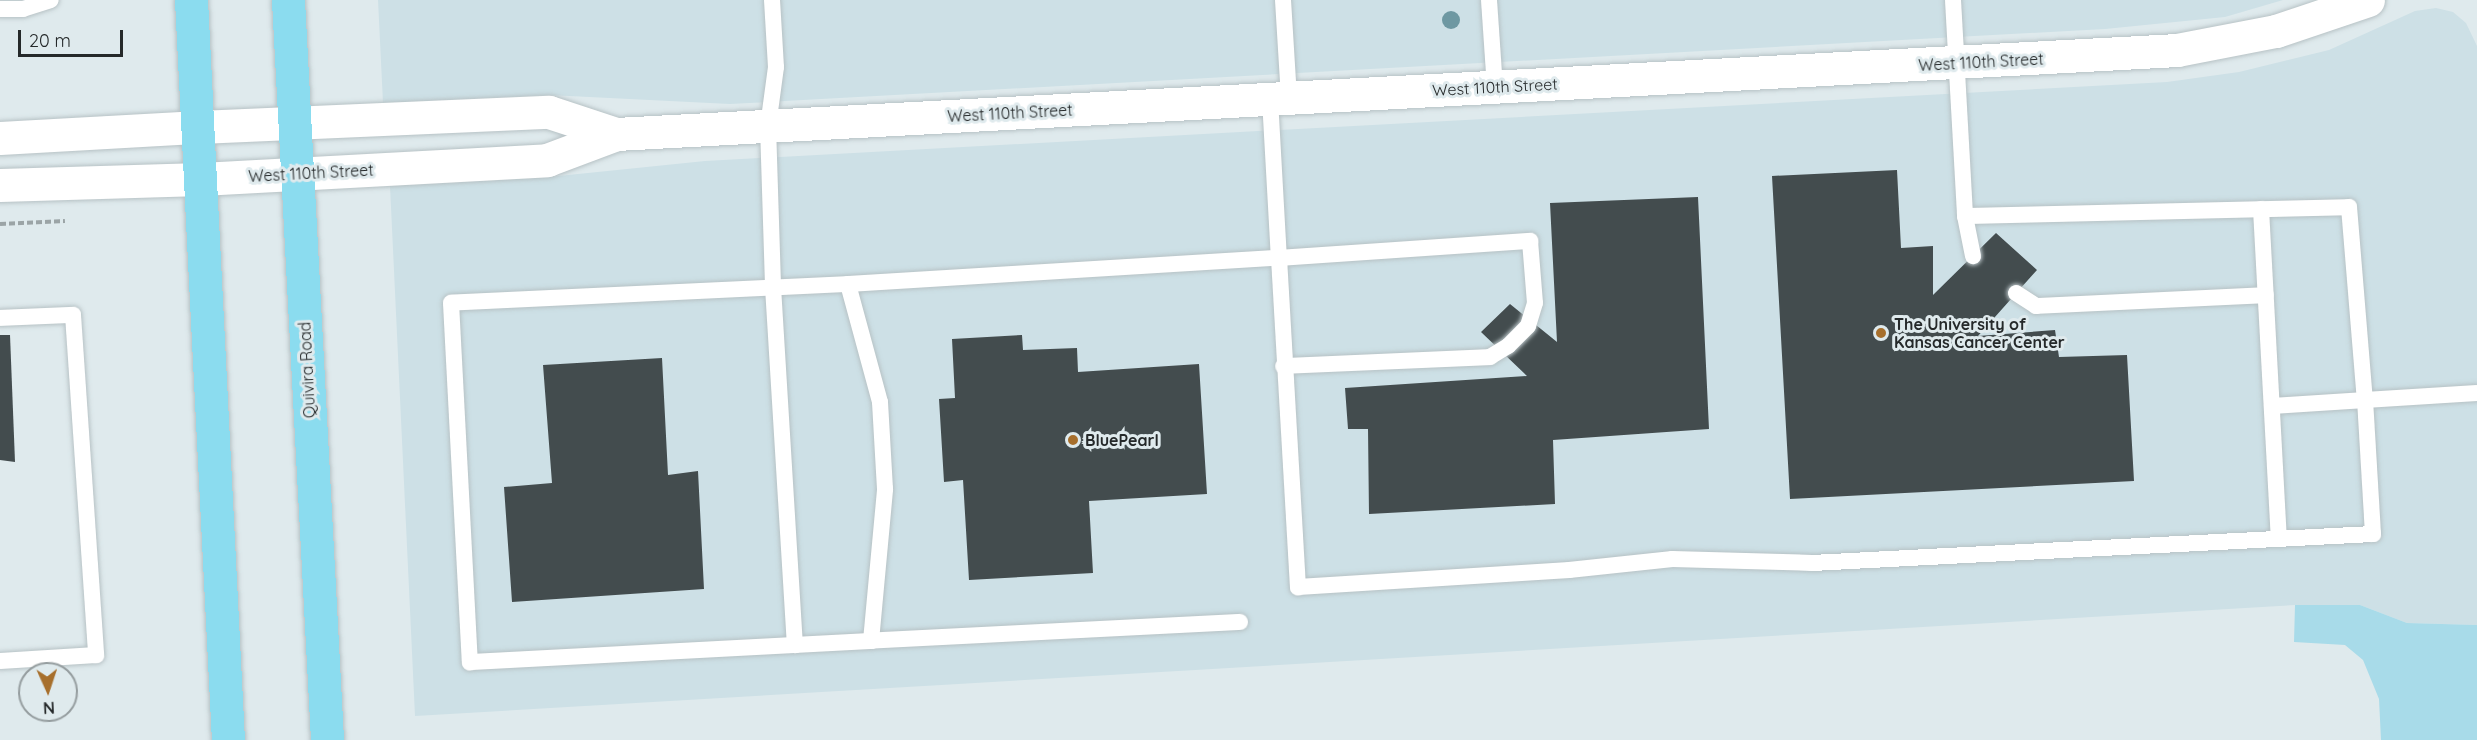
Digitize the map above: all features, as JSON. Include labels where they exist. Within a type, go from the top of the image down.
[{"type":"main road","points":[[191,0],[228,740]]},
{"type":"main road","name":"Quivira Road","points":[[288,0],[327,740]]},
{"type":"street","name":"West 110th Street","points":[[0,185],[201,179],[547,160],[616,134],[2177,50],[2276,32],[2368,0]]},
{"type":"street","name":"West 110th Street","points":[[0,138],[294,122],[549,112],[616,134]]},
{"type":"lane","points":[[0,9],[23,9],[51,0]]},
{"type":"lane","points":[[772,0],[776,67],[768,126],[773,287],[795,645]]},
{"type":"lane","points":[[1283,0],[1279,258],[1283,366],[1298,587],[1569,570],[1672,559],[1812,562],[2373,534],[2365,400],[2349,207],[1965,216]]},
{"type":"lane","points":[[1489,0],[1495,87]]},
{"type":"lane","points":[[1953,0],[1965,216],[1973,256]]},
{"type":"lane","points":[[2261,209],[2279,539]]},
{"type":"lane","points":[[1240,622],[470,662],[451,303],[849,284],[1530,241],[1535,303],[1528,326],[1508,346],[1490,357],[1283,366]]},
{"type":"lane","points":[[849,284],[880,402],[885,489],[871,641]]},
{"type":"lane","points":[[2016,293],[2036,306],[2266,295]]},
{"type":"lane","points":[[0,318],[73,315],[96,655],[0,661]]},
{"type":"lane","points":[[2272,406],[2477,393]]},
{"type":"shaded area","points":[[378,0],[2283,0],[2225,17],[2105,29],[730,104],[549,95],[383,103]]},
{"type":"shaded area","points":[[2436,8],[2453,12],[2466,23],[2477,46],[2477,625],[2407,623],[2360,605],[2295,605],[415,716],[390,186],[539,178],[705,161],[2167,82],[2239,72],[2329,50],[2415,11]]},
{"type":"shaded area","points":[[2295,605],[2360,605],[2407,623],[2477,625],[2477,740],[2381,740],[2379,699],[2363,660],[2345,645],[2294,642]]},
{"type":"building","name":"The University of Kansas Cancer Center","points":[[1897,170],[1901,248],[1933,246],[1933,295],[1996,233],[2037,270],[1978,336],[2055,330],[2059,357],[2127,355],[2134,481],[1790,499],[1772,176]]},
{"type":"building","points":[[1698,197],[1709,429],[1553,440],[1555,504],[1369,514],[1368,429],[1348,429],[1345,388],[1527,376],[1481,332],[1510,304],[1557,342],[1550,203]]},
{"type":"building","points":[[0,335],[10,335],[15,462],[0,460]]},
{"type":"building","name":"BluePearl","points":[[1022,335],[1023,350],[1077,348],[1078,372],[1199,364],[1207,494],[1089,501],[1093,573],[969,580],[963,480],[944,482],[939,399],[955,398],[952,339]]},
{"type":"building","points":[[662,358],[668,475],[698,471],[704,589],[512,602],[504,487],[552,483],[543,365]]},
{"type":"place","name":"The University of Kansas Cancer Center","points":[[1881,333]]},
{"type":"place","name":"BluePearl","points":[[1073,440]]}]
